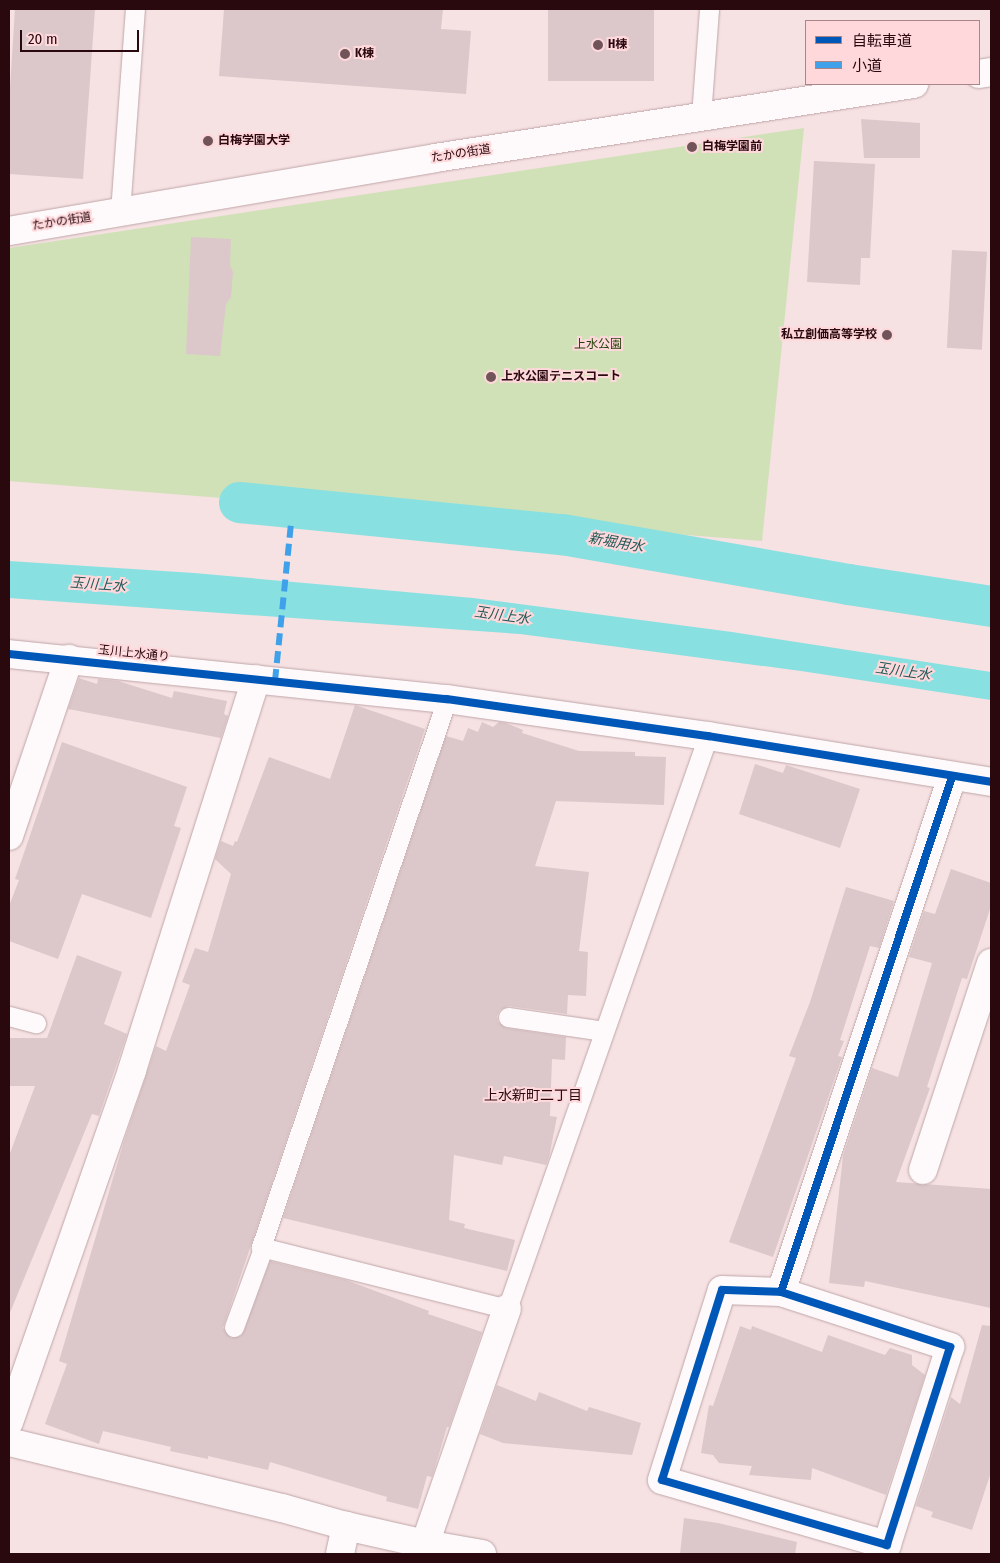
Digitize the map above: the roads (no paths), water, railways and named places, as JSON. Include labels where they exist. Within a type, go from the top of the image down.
[{"type":"street","name":"たかの街道","points":[[9,231],[425,159],[907,85]]},
{"type":"street","name":"玉川上水通り","points":[[9,654],[447,699],[708,736],[991,782]]},
{"type":"street","points":[[9,836],[69,659]]},
{"type":"street","points":[[9,1422],[132,1070],[256,679]]},
{"type":"street","points":[[781,1292],[952,777]]},
{"type":"street","points":[[923,1170],[991,963]]},
{"type":"street","points":[[722,1290],[781,1292],[950,1347],[887,1546],[662,1480],[722,1290]]},
{"type":"street","points":[[425,1544],[507,1310]]},
{"type":"street","points":[[9,1442],[282,1508],[346,1526],[425,1544],[482,1554]]},
{"type":"street","points":[[340,1554],[346,1526]]},
{"type":"lane","points":[[120,212],[134,9]]},
{"type":"lane","points":[[701,116],[709,9]]},
{"type":"lane","points":[[234,1327],[263,1248],[447,699]]},
{"type":"lane","points":[[263,1248],[507,1310],[708,736]]},
{"type":"lane","points":[[9,1016],[36,1023]]},
{"type":"lane","points":[[508,1017],[604,1031]]},
{"type":"water","name":"玉川上水","points":[[9,561],[194,573],[473,598],[732,632],[991,672],[991,700],[801,671],[520,634],[9,598]]},
{"type":"waterway","name":"新堀用水","points":[[239,502],[562,534],[848,584],[991,606]]},
{"type":"place","name":"H棟","points":[[598,45]]},
{"type":"place","name":"K棟","points":[[345,54]]},
{"type":"place","name":"白梅学園大学","points":[[208,141]]},
{"type":"place","name":"白梅学園前","points":[[692,147]]},
{"type":"place","name":"私立創価高等学校","points":[[887,335]]},
{"type":"place","name":"上水公園テニスコート","points":[[491,377]]},
{"type":"district","name":"上水新町二丁目","points":[[533,1096]]},
{"type":"park label","name":"上水公園","points":[[598,345]]}]
